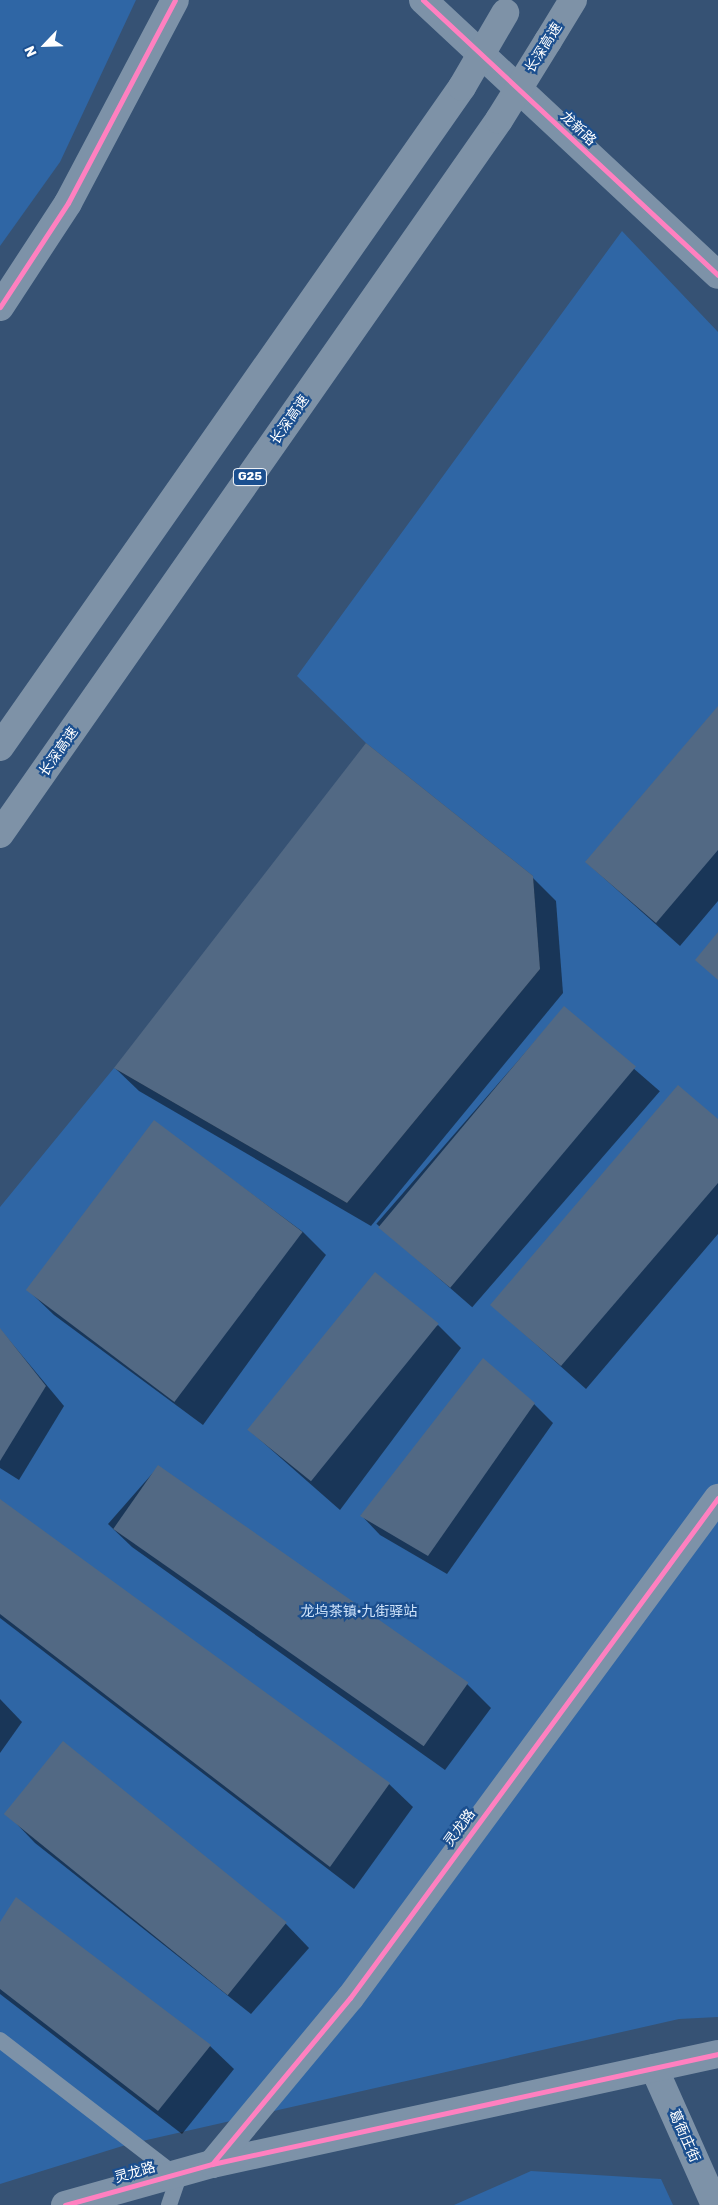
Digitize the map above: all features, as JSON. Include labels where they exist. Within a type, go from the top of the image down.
[{"type":"highway","name":"长深高速","points":[[0,834],[499,120],[573,0]]},
{"type":"highway","points":[[0,746],[462,87],[509,7]]},
{"type":"street","points":[[0,308],[68,203],[175,0]]},
{"type":"street","name":"龙新路","points":[[423,0],[718,275]]},
{"type":"street","name":"灵龙路","points":[[212,2164],[350,1998],[718,1498]]},
{"type":"street","name":"灵龙路","points":[[65,2205],[177,2172],[718,2054]]},
{"type":"street","name":"葛衙庄街","points":[[654,2068],[714,2205]]},
{"type":"lane","points":[[0,2040],[177,2172],[169,2205]]},
{"type":"green space","points":[[0,0],[136,0],[60,162],[0,246]]},
{"type":"green space","name":"龙坞茶镇·九街驿站","points":[[622,231],[718,332],[718,2017],[679,2019],[129,2144],[0,2184],[0,1207],[114,1068],[347,1203],[540,969],[533,876],[366,743],[297,676]]},
{"type":"green space","points":[[531,2171],[661,2179],[673,2205],[454,2205]]},
{"type":"building","points":[[718,706],[718,850],[656,923],[585,862]]},
{"type":"building","points":[[366,743],[533,876],[540,969],[347,1203],[114,1068]]},
{"type":"building","points":[[718,932],[718,980],[695,960]]},
{"type":"building","points":[[564,1006],[636,1066],[450,1288],[378,1227]]},
{"type":"building","points":[[678,1085],[718,1119],[718,1183],[561,1366],[490,1305]]},
{"type":"building","points":[[154,1120],[303,1232],[174,1402],[26,1290]]},
{"type":"building","points":[[375,1272],[439,1324],[311,1481],[247,1430]]},
{"type":"building","points":[[0,1328],[46,1386],[0,1461]]},
{"type":"building","points":[[483,1358],[535,1403],[428,1556],[360,1516]]},
{"type":"building","points":[[158,1465],[468,1682],[424,1746],[113,1529]]},
{"type":"building","points":[[0,1499],[390,1783],[330,1867],[0,1614]]},
{"type":"building","points":[[63,1741],[287,1922],[228,1995],[4,1814]]},
{"type":"building","points":[[16,1897],[211,2045],[158,2111],[0,1989],[0,1922]]},
{"type":"cycle path","points":[[0,307],[68,203],[175,0]]},
{"type":"cycle path","points":[[423,0],[718,275]]},
{"type":"cycle path","points":[[65,2205],[212,2164],[350,1998],[718,1498]]},
{"type":"cycle path","points":[[212,2164],[718,2054]]}]
